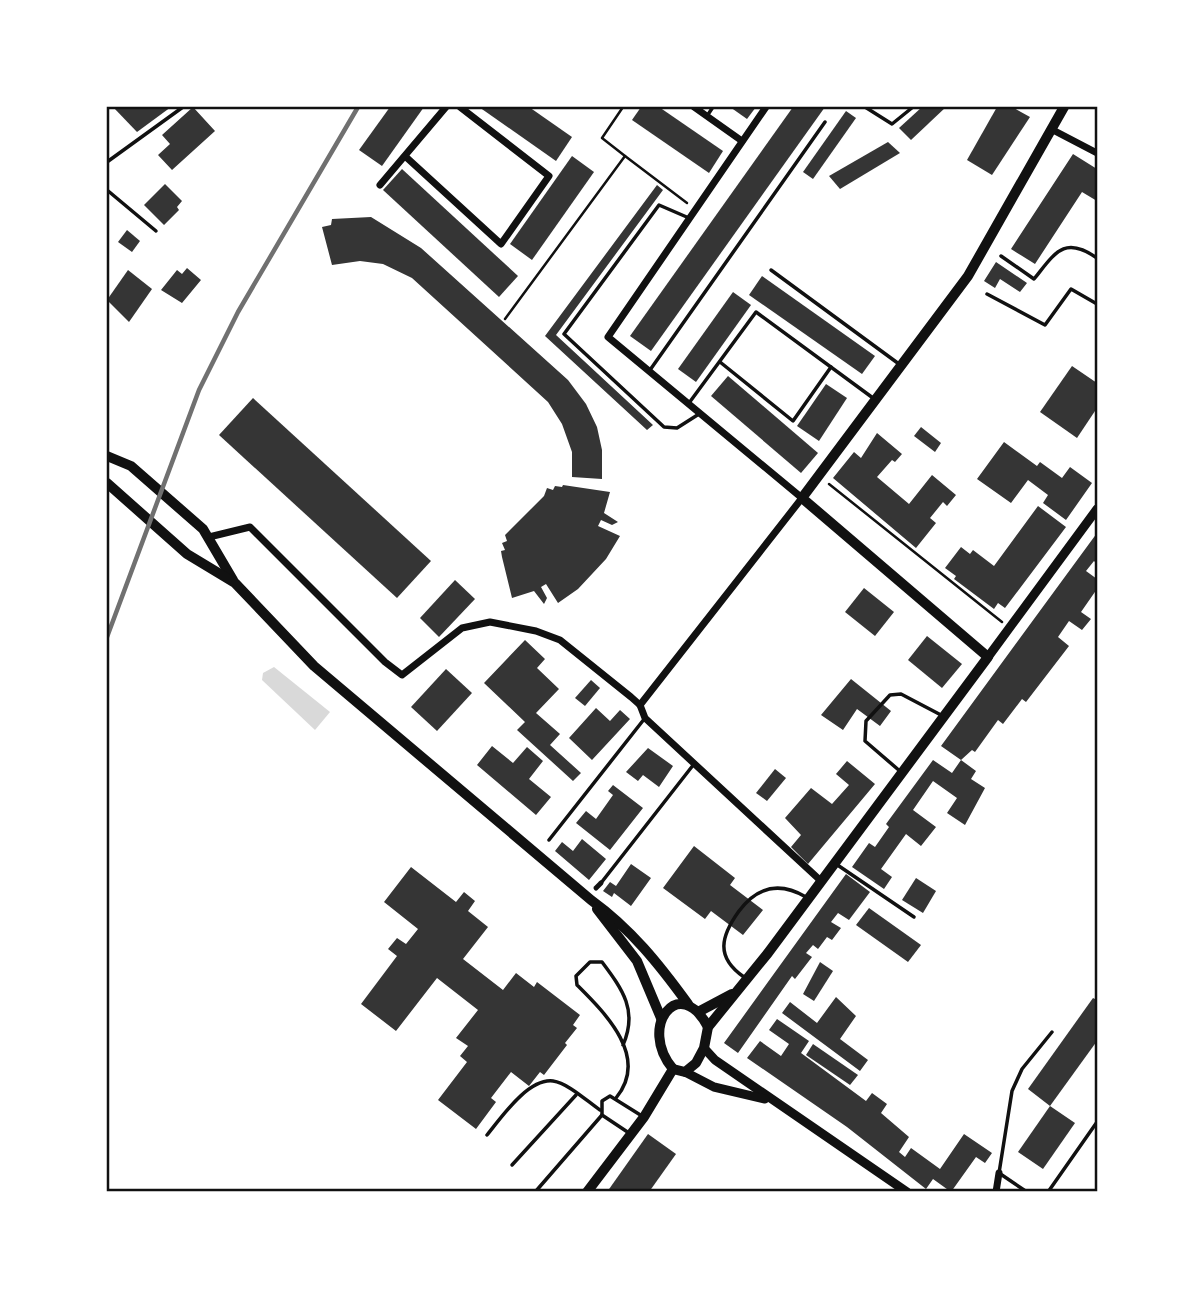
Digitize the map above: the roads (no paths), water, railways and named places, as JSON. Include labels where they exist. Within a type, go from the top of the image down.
[{"type":"main road","points":[[590,900],[637,961],[661,1018],[660,1054],[673,1069],[685,1072],[696,1063],[704,1048],[708,1027],[747,980],[988,657],[802,498],[968,276],[1064,107]]},
{"type":"main road","points":[[107,456],[131,466],[209,537],[236,583],[314,666],[631,932],[688,1004],[700,1011],[708,1027]]},
{"type":"main road","points":[[110,488],[187,554],[236,583]]},
{"type":"main road","points":[[700,1011],[734,993]]},
{"type":"main road","points":[[661,1018],[676,1005],[688,1004]]},
{"type":"main road","points":[[587,1192],[644,1117],[673,1069]]},
{"type":"street","points":[[380,186],[446,107]]},
{"type":"street","points":[[406,156],[501,244],[549,176],[460,107]]},
{"type":"street","points":[[694,107],[742,141]]},
{"type":"street","points":[[640,705],[802,498],[608,337],[766,107]]},
{"type":"street","points":[[1051,129],[1097,153]]},
{"type":"street","points":[[988,657],[1097,509]]},
{"type":"street","points":[[209,537],[250,527],[385,662],[402,675],[462,628],[490,622],[536,631],[560,640],[640,705],[645,718],[821,881]]},
{"type":"street","points":[[596,888],[601,883]]},
{"type":"street","points":[[704,1048],[710,1057],[907,1192]]},
{"type":"street","points":[[685,1072],[714,1087],[774,1101]]},
{"type":"street","points":[[996,1192],[999,1172]]},
{"type":"lane","points":[[107,162],[183,107]]},
{"type":"lane","points":[[708,116],[713,107]]},
{"type":"lane","points":[[865,107],[892,124],[913,107]]},
{"type":"lane","points":[[649,372],[825,122]]},
{"type":"lane","points":[[107,190],[156,231]]},
{"type":"lane","points":[[689,218],[659,205],[564,334],[664,427],[677,428],[699,414]]},
{"type":"lane","points":[[1001,256],[1034,279],[1054,254],[1065,247],[1076,246],[1097,257]]},
{"type":"lane","points":[[771,270],[901,365]]},
{"type":"lane","points":[[987,293],[1045,325],[1071,289],[1097,304]]},
{"type":"lane","points":[[688,405],[756,312],[875,399]]},
{"type":"lane","points":[[720,362],[793,421],[831,366]]},
{"type":"lane","points":[[901,773],[865,741],[866,721],[890,695],[901,694],[943,716]]},
{"type":"lane","points":[[549,840],[645,718]]},
{"type":"lane","points":[[601,883],[694,764]]},
{"type":"lane","points":[[834,862],[914,917]]},
{"type":"lane","points":[[747,980],[727,962],[723,949],[726,928],[750,897],[760,890],[789,889],[808,898]]},
{"type":"lane","points":[[616,1098],[625,1088],[629,1072],[623,1045],[611,1019],[576,985],[576,976],[590,962],[603,962],[631,1012],[630,1030],[623,1045]]},
{"type":"lane","points":[[1027,1192],[999,1172],[1012,1091],[1022,1069],[1052,1032]]},
{"type":"lane","points":[[487,1135],[520,1096],[543,1082],[555,1081],[631,1134]]},
{"type":"lane","points":[[512,1165],[576,1095]]},
{"type":"lane","points":[[536,1191],[601,1112],[602,1101],[610,1096],[616,1098],[644,1117]]},
{"type":"lane","points":[[1048,1192],[1097,1122]]},
{"type":"railway","points":[[107,637],[199,390],[238,312],[358,107]]}]
